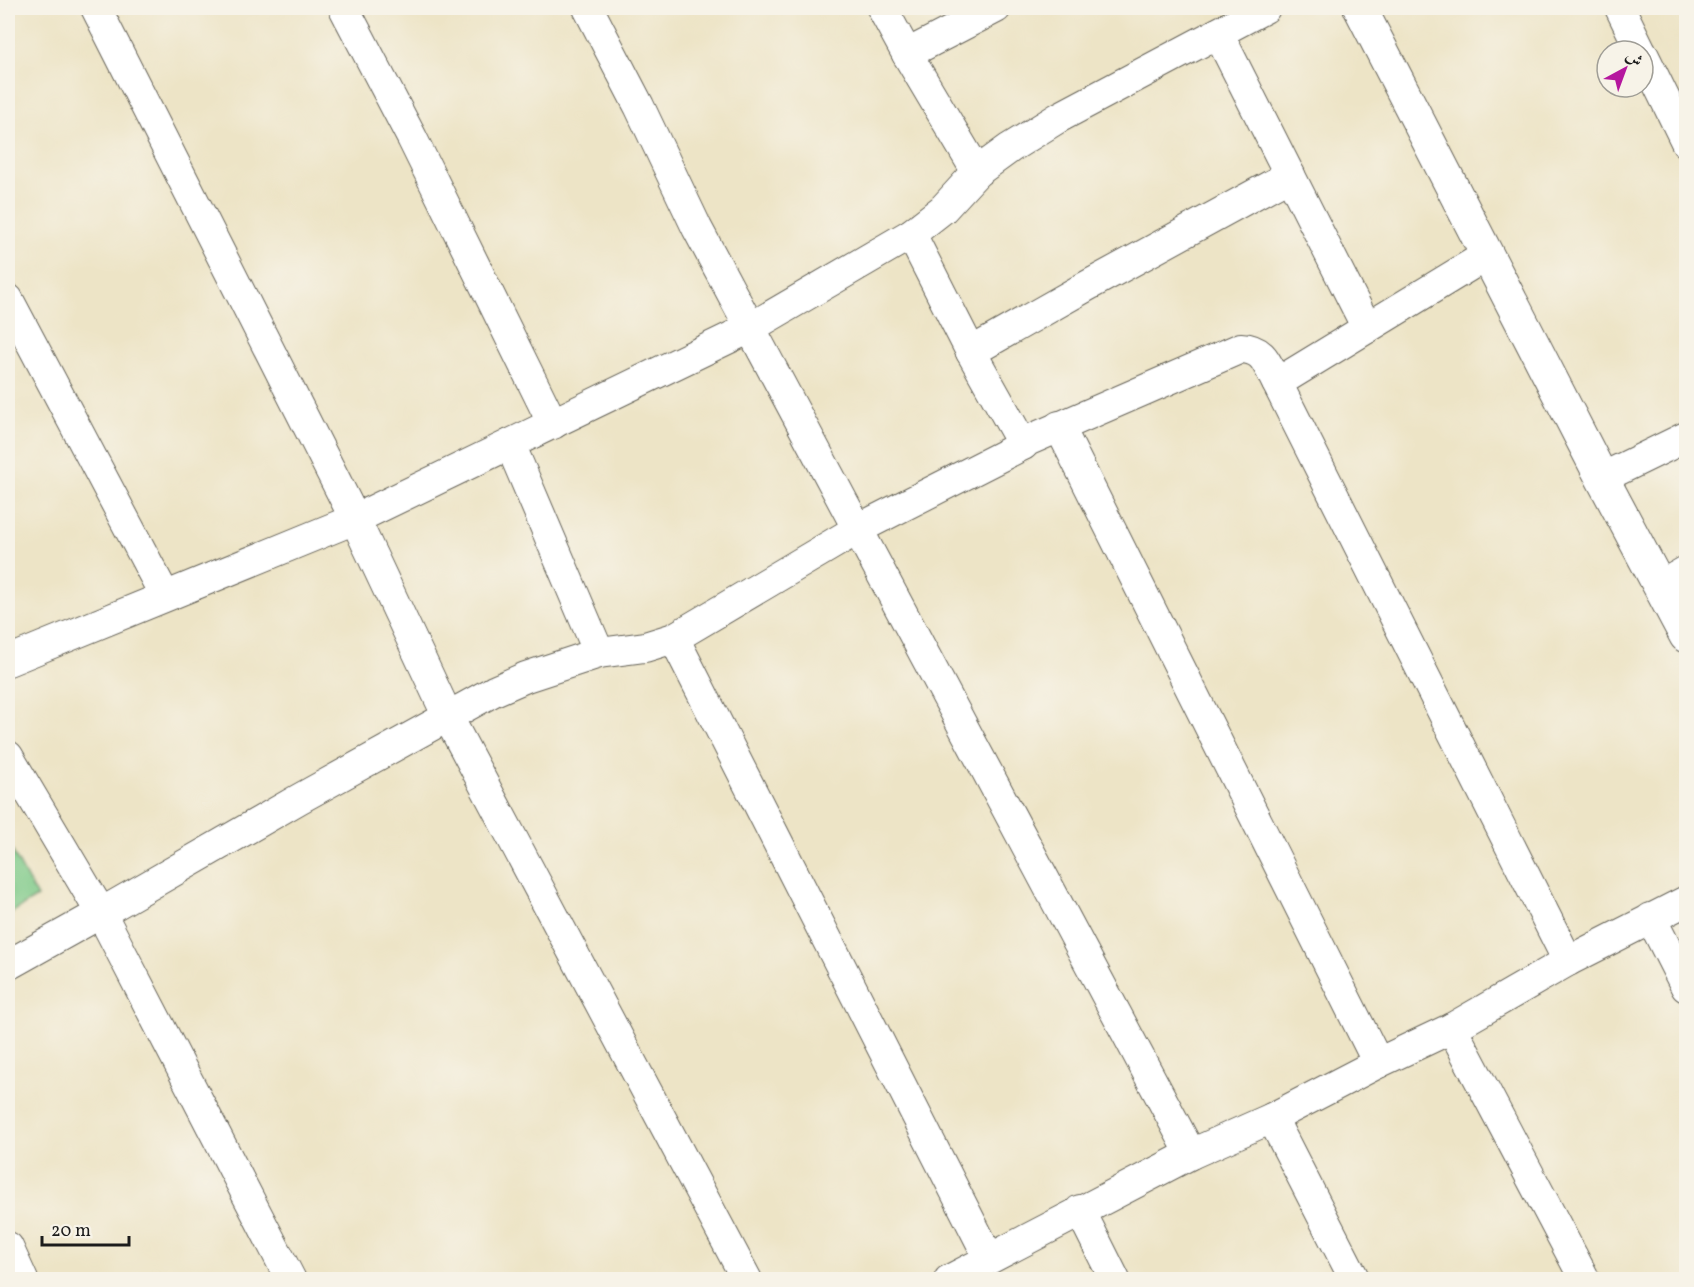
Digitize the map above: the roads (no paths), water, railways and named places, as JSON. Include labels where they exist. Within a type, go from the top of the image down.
[{"type":"street","points":[[96,8],[355,519],[448,717],[747,1280]]},
{"type":"street","points":[[344,8],[412,138],[553,424]]},
{"type":"street","points":[[588,8],[639,106],[697,228],[1191,1154]]},
{"type":"street","points":[[882,8],[977,172]]},
{"type":"street","points":[[907,54],[996,8]]},
{"type":"street","points":[[8,661],[355,519],[750,328],[911,234],[943,209],[977,172],[1058,118],[1265,8]]},
{"type":"street","points":[[1620,8],[1635,39]]},
{"type":"street","points":[[1372,11],[1487,255],[1602,478],[1673,578],[1686,636]]},
{"type":"street","points":[[1218,33],[1367,328]]},
{"type":"street","points":[[1655,79],[1686,142]]},
{"type":"street","points":[[971,352],[1290,176]]},
{"type":"street","points":[[911,234],[971,352],[1023,445]]},
{"type":"street","points":[[1277,383],[1487,255]]},
{"type":"street","points":[[8,299],[165,596]]},
{"type":"street","points":[[8,964],[494,691],[526,676],[599,653],[645,646],[674,638],[858,529],[1027,441],[1241,348],[1251,348],[1262,354],[1568,961]]},
{"type":"street","points":[[1059,426],[1378,1063]]},
{"type":"street","points":[[1602,478],[1686,436]]},
{"type":"street","points":[[510,444],[599,653]]},
{"type":"street","points":[[674,638],[989,1258]]},
{"type":"street","points":[[8,756],[101,913],[291,1280]]},
{"type":"street","points":[[949,1280],[1191,1154],[1272,1118],[1452,1028],[1568,961],[1686,901]]},
{"type":"street","points":[[1651,918],[1686,987]]},
{"type":"street","points":[[1452,1028],[1585,1280]]},
{"type":"street","points":[[1272,1118],[1355,1280]]},
{"type":"street","points":[[1080,1210],[1115,1280]]},
{"type":"street","points":[[8,1247],[23,1280]]}]
